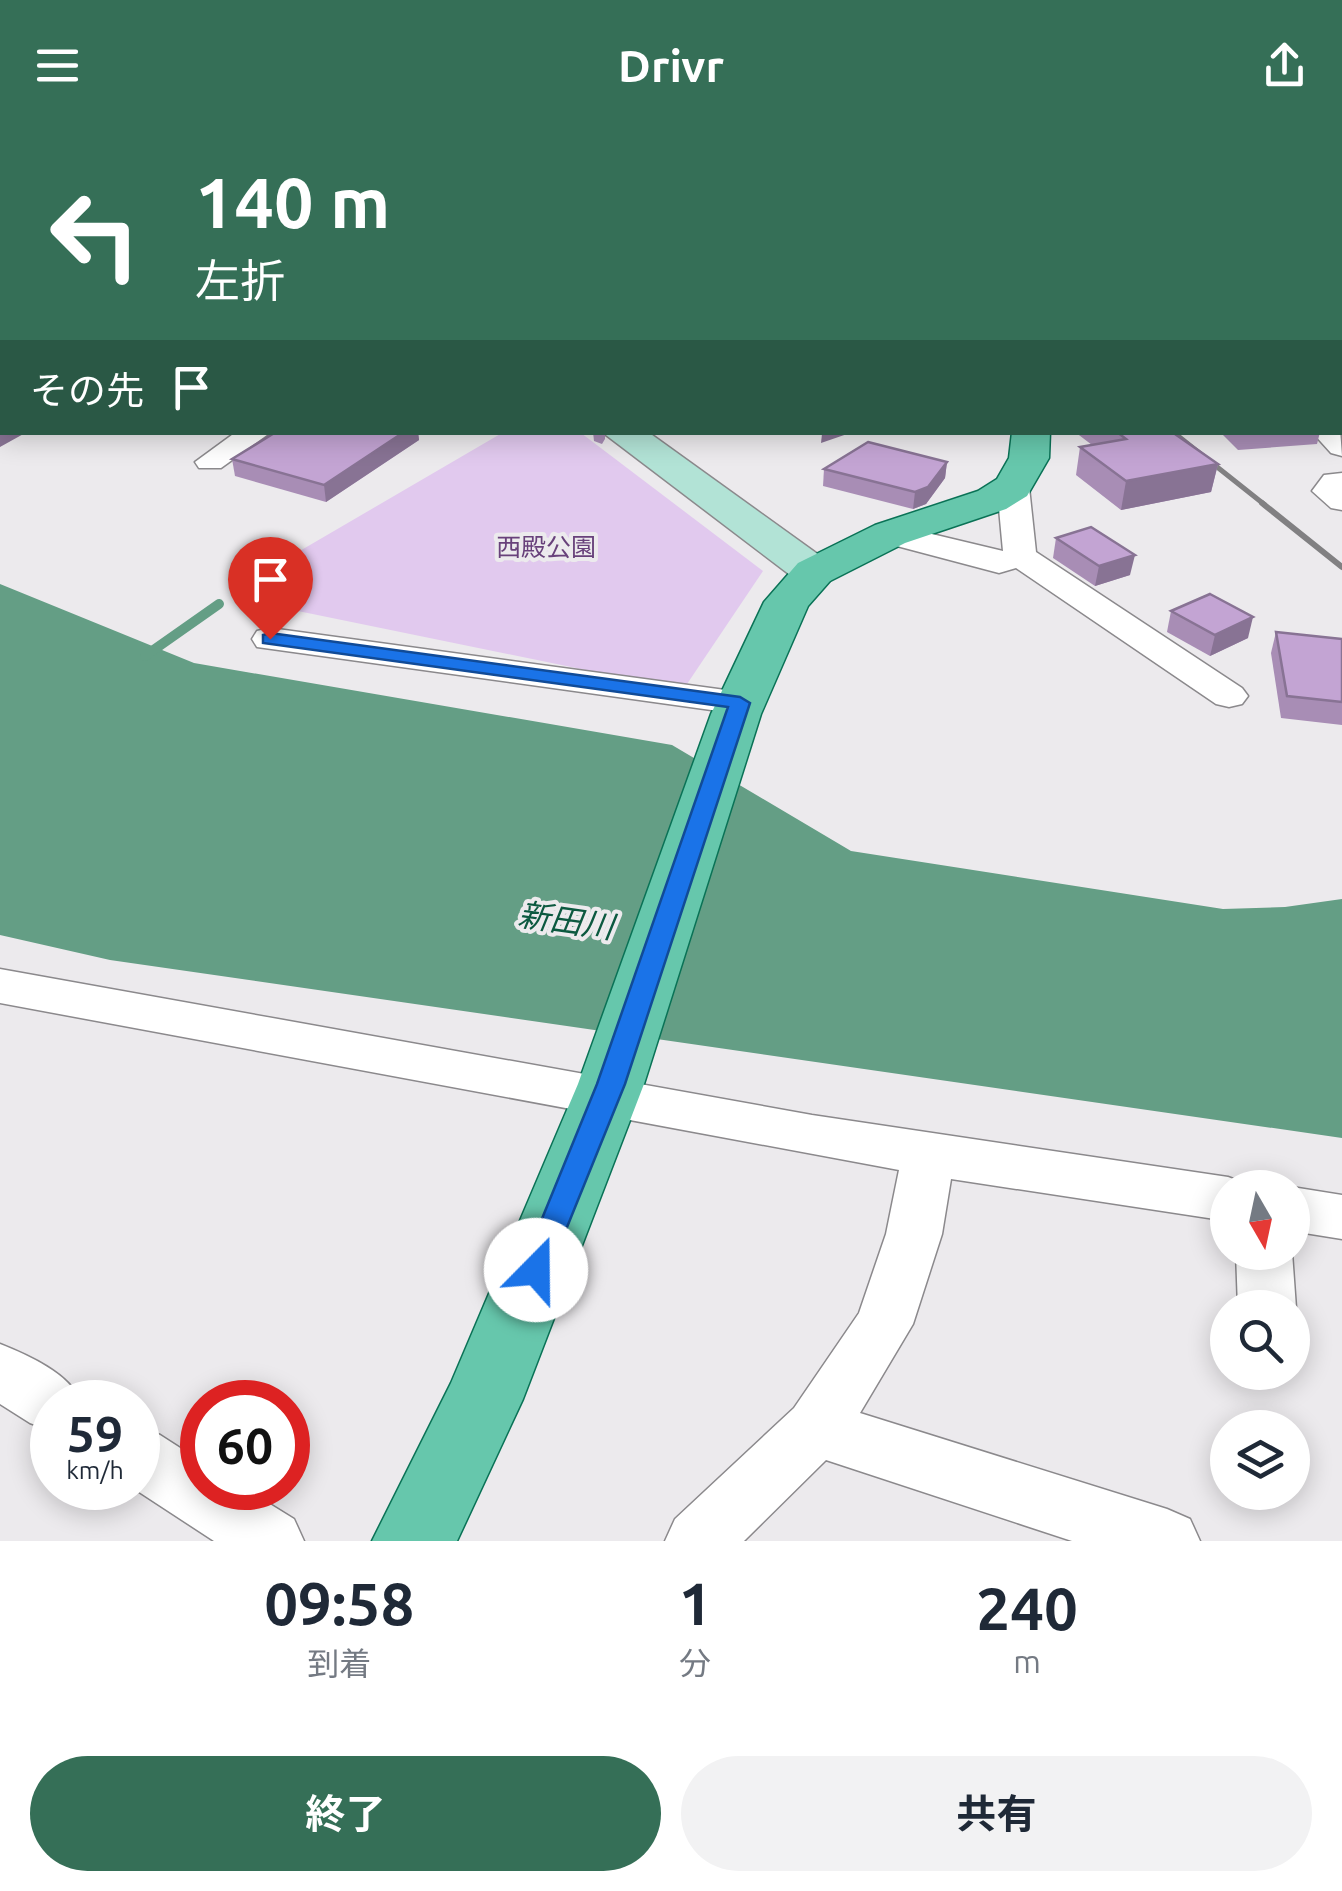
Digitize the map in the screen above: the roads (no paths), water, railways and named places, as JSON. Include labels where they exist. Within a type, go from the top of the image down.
[{"type":"main road","points":[[414,1541],[484,1399],[608,1092],[738,708],[787,602],[814,572],[890,534],[992,500],[1013,486],[1029,458],[1031,435]]},
{"type":"street","points":[[210,462],[252,435]]},
{"type":"street","points":[[626,435],[814,572]]},
{"type":"street","points":[[1342,482],[1334,482],[1328,491],[1342,502]]},
{"type":"street","points":[[1013,486],[1020,556]]},
{"type":"street","points":[[890,534],[999,563],[1020,556]]},
{"type":"street","points":[[1020,556],[1229,696]]},
{"type":"street","points":[[270,639],[738,708]]},
{"type":"street","points":[[0,986],[497,1076],[608,1092],[928,1155],[1210,1196]]},
{"type":"street","points":[[698,1541],[816,1428],[884,1324],[914,1234],[928,1155]]},
{"type":"street","points":[[1310,1212],[1342,1217]]},
{"type":"street","points":[[0,1372],[30,1390]]},
{"type":"street","points":[[816,1428],[1167,1541]]},
{"type":"street","points":[[160,1470],[271,1541]]},
{"type":"water","name":"新田川","points":[[0,584],[194,663],[672,745],[851,851],[1223,909],[1285,907],[1342,899],[1342,1138],[110,960],[0,935]]},
{"type":"waterway","points":[[145,656],[219,604]]},
{"type":"railway","points":[[1177,435],[1265,505]]},
{"type":"railway","points":[[1262,503],[1342,567]]},
{"type":"park label","name":"西殿公園","points":[[546,547]]}]
